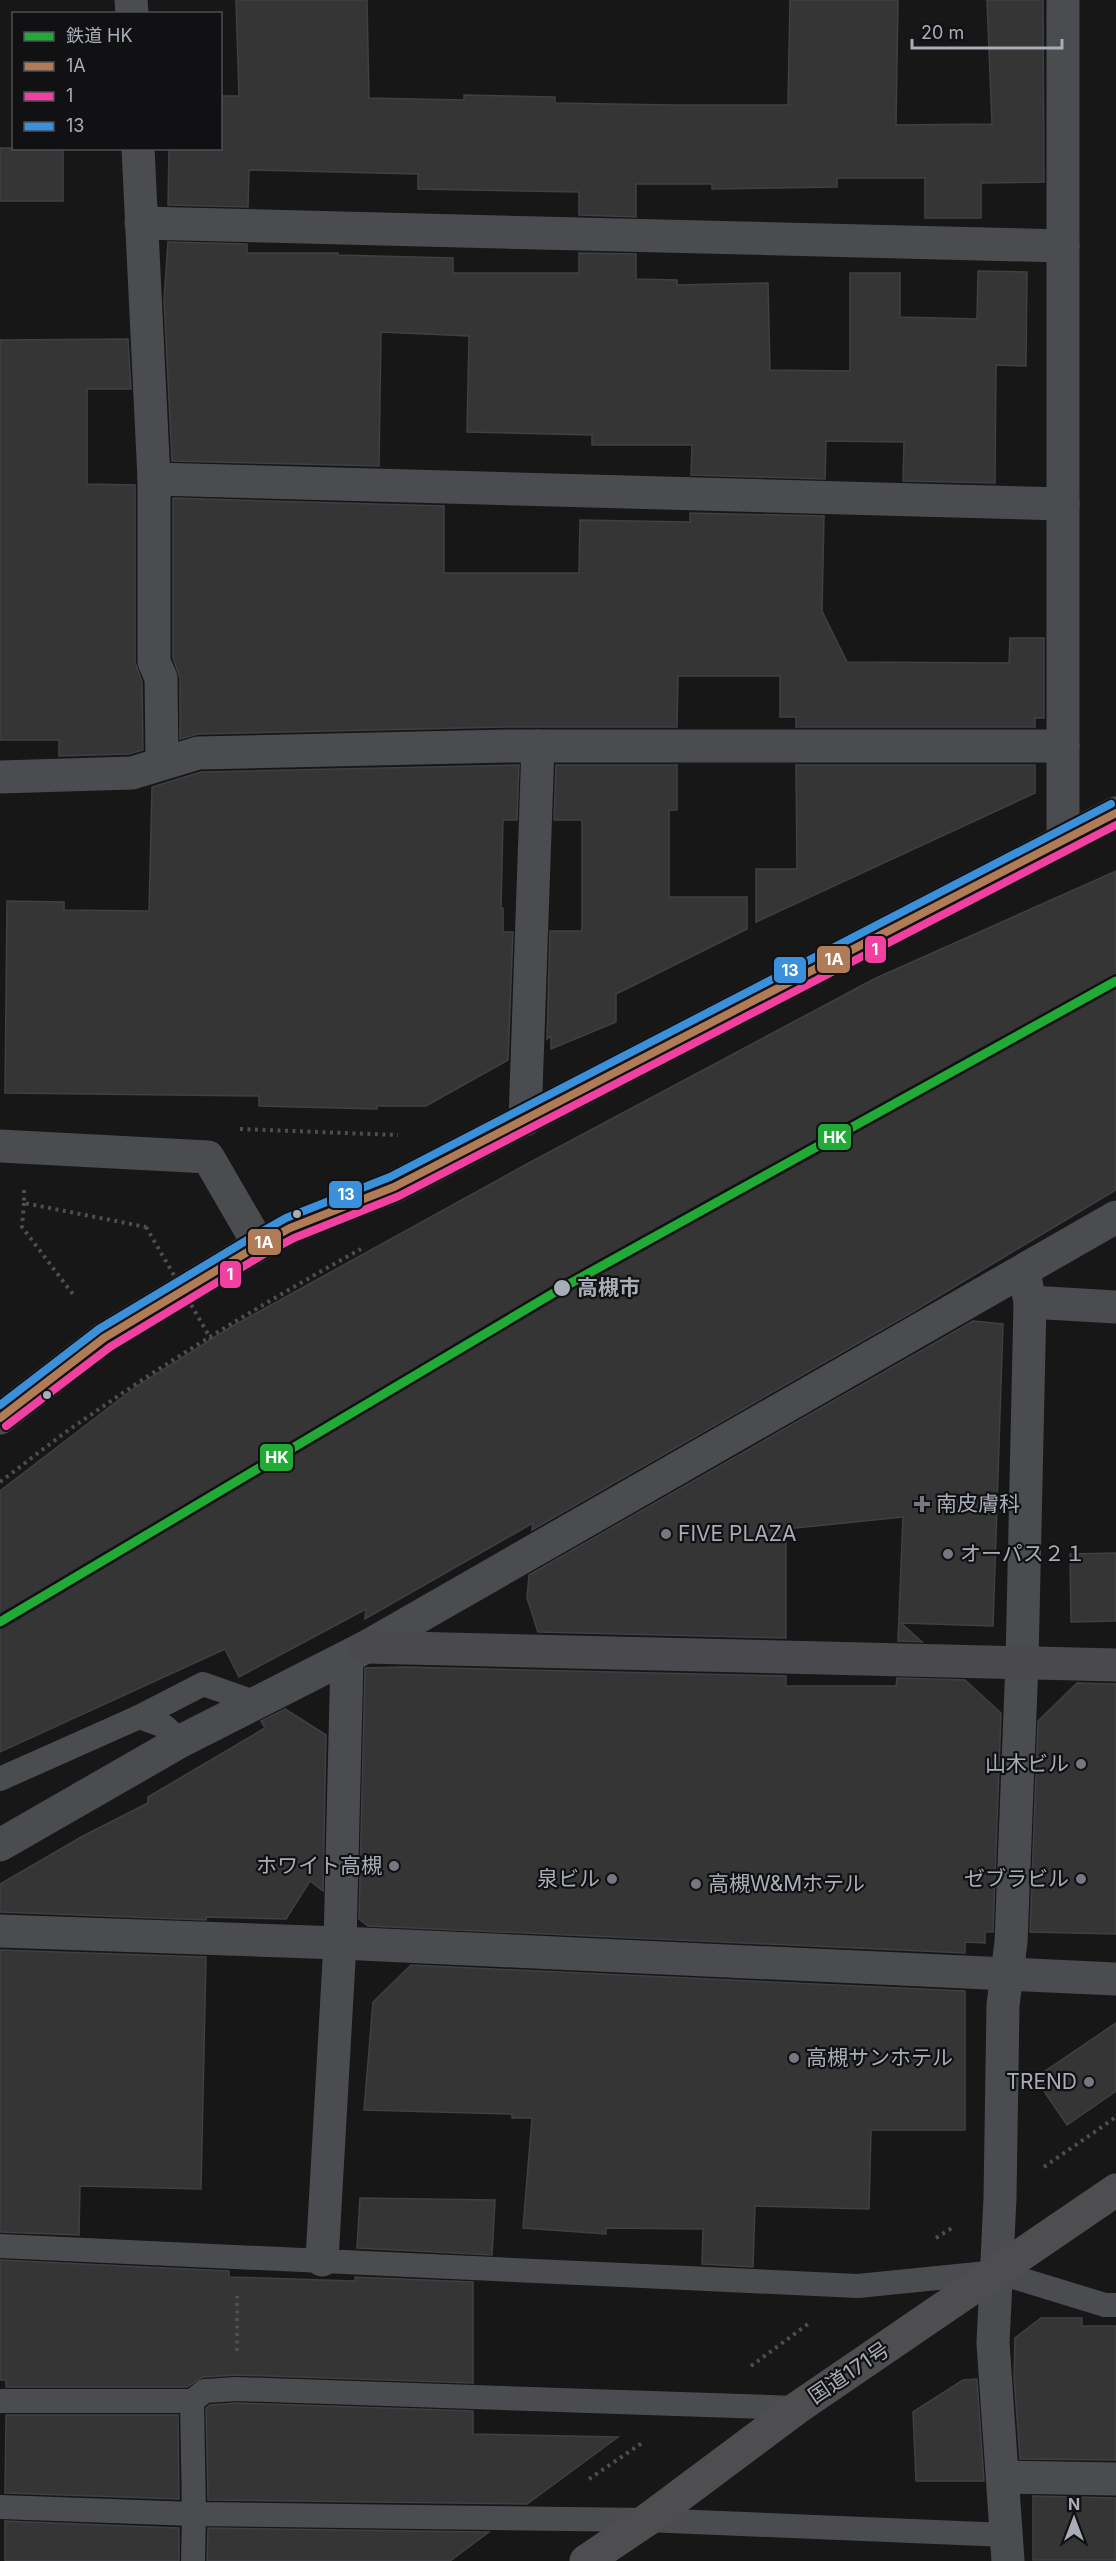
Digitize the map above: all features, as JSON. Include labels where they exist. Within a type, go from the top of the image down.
[{"type":"highway","name":"国道171号","points":[[586,2561],[647,2520],[797,2408],[1116,2190]]},
{"type":"street","points":[[1063,0],[1063,839]]},
{"type":"street","points":[[138,150],[154,479],[154,662],[161,678],[162,762]]},
{"type":"street","points":[[141,223],[1063,246]]},
{"type":"street","points":[[154,479],[1063,504]]},
{"type":"street","points":[[0,777],[132,773],[162,762],[198,753],[538,746],[1063,746]]},
{"type":"street","points":[[525,1120],[538,746]]},
{"type":"street","points":[[0,1418],[104,1338],[290,1228],[394,1187],[1116,813]]},
{"type":"street","points":[[0,1146],[208,1157],[259,1245]]},
{"type":"street","points":[[0,1845],[181,1741],[356,1652],[1027,1287],[1116,1217]]},
{"type":"street","points":[[1027,1287],[1116,1306]]},
{"type":"street","points":[[1008,2548],[993,2343],[1000,2198],[1003,2005],[1011,1942],[1022,1662],[1027,1287]]},
{"type":"street","points":[[356,1652],[1116,1665]]},
{"type":"street","points":[[322,2260],[356,1652]]},
{"type":"street","points":[[0,1931],[340,1942],[1116,1979]]},
{"type":"street","points":[[1003,2477],[1116,2479]]},
{"type":"lane","points":[[0,1779],[139,1717],[203,1684],[257,1703]]},
{"type":"lane","points":[[139,1717],[164,1726],[181,1741]]},
{"type":"lane","points":[[0,2246],[858,2286],[997,2272],[1105,2305],[1116,2305]]},
{"type":"lane","points":[[0,2401],[192,2401],[205,2391],[237,2389],[797,2408]]},
{"type":"lane","points":[[192,2401],[193,2561]]},
{"type":"lane","points":[[0,2507],[194,2514],[647,2520],[1008,2548]]},
{"type":"path","points":[[24,1203],[22,1227],[75,1298]]},
{"type":"path","points":[[44,1206],[146,1227],[211,1339]]},
{"type":"path","points":[[929,2242],[1000,2198],[1116,2118]]},
{"type":"path","points":[[237,2389],[238,2256]]},
{"type":"path","points":[[700,2405],[858,2286]]},
{"type":"path","points":[[585,2481],[643,2443]]},
{"type":"building","points":[[236,0],[367,0],[369,98],[464,100],[464,95],[555,97],[555,103],[788,105],[790,0],[898,0],[896,125],[992,124],[987,0],[1043,0],[1044,182],[981,183],[981,218],[925,218],[925,178],[837,178],[837,187],[712,189],[712,184],[636,184],[636,217],[579,215],[579,192],[418,189],[418,174],[249,170],[248,207],[168,205],[169,150],[222,150],[222,96],[239,96]]},
{"type":"building","points":[[0,148],[63,150],[63,201],[0,201]]},
{"type":"building","points":[[168,242],[247,244],[247,253],[338,253],[338,255],[453,258],[453,273],[579,273],[579,253],[636,254],[636,279],[677,280],[677,285],[768,283],[770,370],[850,371],[850,273],[900,273],[900,317],[977,319],[978,271],[1027,272],[1026,366],[996,365],[995,483],[903,481],[904,442],[826,441],[825,479],[691,475],[692,445],[592,445],[592,435],[467,432],[469,336],[381,332],[379,466],[172,461],[164,299]]},
{"type":"building","points":[[128,339],[131,389],[87,389],[87,484],[135,485],[135,662],[142,682],[143,750],[129,754],[59,756],[59,740],[0,740],[0,340]]},
{"type":"building","points":[[173,498],[444,506],[444,573],[579,573],[580,520],[690,522],[690,513],[824,516],[822,611],[847,662],[1009,663],[1010,638],[1044,638],[1044,718],[1035,718],[1035,727],[796,727],[796,717],[780,717],[780,676],[678,676],[677,727],[506,727],[198,734],[180,739],[180,678],[173,658]]},
{"type":"building","points":[[519,765],[517,820],[503,820],[501,908],[503,908],[503,932],[513,932],[508,1060],[426,1106],[377,1106],[377,1109],[259,1106],[259,1096],[5,1093],[7,901],[64,902],[64,910],[149,911],[152,787],[201,772]]},
{"type":"building","points":[[556,765],[677,765],[677,810],[669,810],[669,897],[747,897],[747,929],[616,994],[616,1022],[551,1049],[551,1036],[547,1039],[550,931],[582,931],[582,820],[554,820]]},
{"type":"building","points":[[796,765],[1035,765],[1035,793],[756,922],[756,869],[797,869]]},
{"type":"building","points":[[1116,871],[1116,1190],[909,1314],[532,1530],[533,1523],[365,1619],[366,1609],[239,1677],[225,1649],[0,1752],[0,1491],[137,1386],[231,1327],[527,1164],[874,979]]},
{"type":"building","points":[[973,1321],[1003,1324],[993,1626],[901,1623],[922,1642],[898,1641],[903,1517],[786,1529],[786,1638],[538,1632],[527,1598],[529,1575]]},
{"type":"building","points":[[1116,1553],[1116,1621],[1071,1622],[1070,1554]]},
{"type":"building","points":[[365,1668],[786,1676],[786,1686],[896,1686],[897,1678],[965,1680],[1001,1713],[993,1932],[985,1932],[985,1943],[965,1942],[965,1953],[368,1926],[359,1919]]},
{"type":"building","points":[[1077,1683],[1116,1684],[1116,1934],[1030,1932],[1038,1721]]},
{"type":"building","points":[[285,1709],[326,1735],[323,1891],[310,1881],[286,1919],[206,1917],[206,1920],[0,1912],[0,1884],[83,1836],[148,1803],[148,1797],[265,1728],[261,1721]]},
{"type":"building","points":[[0,1950],[206,1957],[201,2189],[80,2186],[79,2235],[0,2232]]},
{"type":"building","points":[[411,1965],[965,1991],[965,2130],[871,2130],[869,2209],[755,2206],[753,2267],[702,2264],[703,2229],[606,2228],[606,2234],[523,2228],[532,2118],[512,2118],[512,2114],[364,2110],[373,2002]]},
{"type":"building","points":[[1116,2023],[1116,2091],[1067,2125],[1035,2078]]},
{"type":"building","points":[[360,2198],[495,2200],[492,2255],[357,2248]]},
{"type":"building","points":[[0,2260],[229,2271],[229,2277],[355,2281],[355,2277],[473,2282],[473,2383],[237,2375],[203,2377],[187,2387],[6,2387],[6,2380],[0,2380]]},
{"type":"building","points":[[1041,2318],[1082,2318],[1082,2326],[1116,2326],[1116,2460],[1020,2459],[1014,2377],[1015,2338]]},
{"type":"building","points":[[977,2379],[984,2481],[916,2481],[913,2412],[963,2380]]},
{"type":"building","points":[[237,2403],[473,2411],[473,2434],[618,2437],[527,2504],[208,2500],[206,2408],[210,2405]]},
{"type":"building","points":[[6,2415],[178,2415],[179,2499],[5,2493]]},
{"type":"building","points":[[1033,2496],[1116,2498],[1116,2560],[1033,2560]]},
{"type":"building","points":[[5,2521],[179,2528],[179,2561],[5,2561]]},
{"type":"building","points":[[208,2528],[489,2532],[450,2561],[207,2561]]},
{"type":"rail line","name":"HK","points":[[0,1622],[562,1288],[1116,981]]},
{"type":"transit line","name":"13","points":[[0,1405],[99,1329],[286,1218],[390,1177],[1111,804]]},
{"type":"transit line","name":"1A","points":[[0,1418],[104,1338],[290,1228],[394,1187],[1116,813]]},
{"type":"transit line","name":"1","points":[[6,1426],[110,1347],[264,1254],[294,1238],[399,1196],[1116,825]]},
{"type":"place","name":"高槻市","points":[[562,1288]]},
{"type":"place","name":"南皮膚科","points":[[922,1504]]},
{"type":"place","name":"FIVE PLAZA","points":[[666,1534]]},
{"type":"place","name":"オーパス２１","points":[[948,1554]]},
{"type":"place","name":"山木ビル","points":[[1081,1764]]},
{"type":"place","name":"ホワイト高槻","points":[[394,1866]]},
{"type":"place","name":"泉ビル","points":[[612,1879]]},
{"type":"place","name":"ゼブラビル","points":[[1081,1879]]},
{"type":"place","name":"高槻W&Mホテル","points":[[696,1884]]},
{"type":"place","name":"高槻サンホテル","points":[[794,2058]]},
{"type":"place","name":"TREND","points":[[1089,2082]]}]
